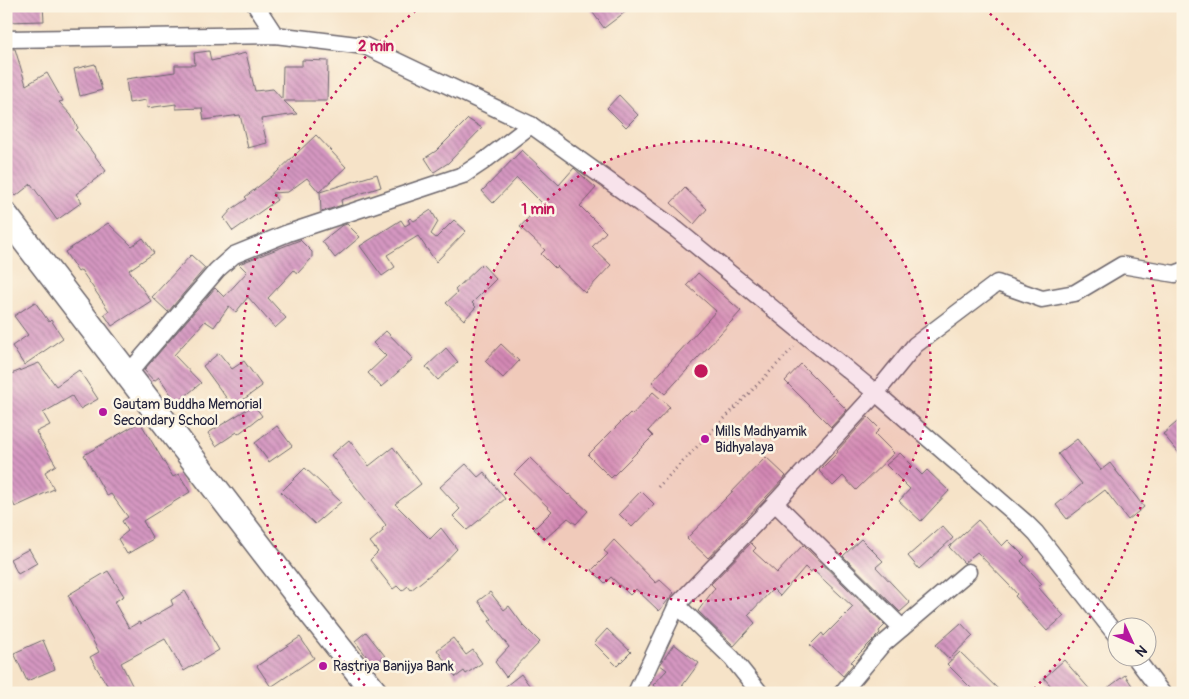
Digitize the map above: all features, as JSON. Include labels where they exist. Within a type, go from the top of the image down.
[{"type":"main road","points":[[6,216],[127,375],[375,693]]},
{"type":"street","points":[[256,6],[275,35]]},
{"type":"street","points":[[6,39],[275,35],[365,46],[531,125],[677,230],[876,393],[1036,532],[1106,622]]},
{"type":"street","points":[[127,375],[217,270],[234,255],[288,232],[463,175],[531,125]]},
{"type":"street","points":[[636,693],[677,605],[876,393],[915,345],[997,283],[1042,299],[1075,293],[1122,265],[1176,274],[1183,271]]},
{"type":"street","points":[[775,502],[902,628]]},
{"type":"street","points":[[842,693],[881,646],[968,572]]},
{"type":"street","points":[[677,605],[732,658],[760,693]]},
{"type":"street","points":[[1142,666],[1162,693]]},
{"type":"path","points":[[658,487],[805,336]]},
{"type":"path","points":[[6,691],[18,693]]},
{"type":"building","points":[[6,6],[43,6],[44,21],[6,22]]},
{"type":"building","points":[[588,6],[633,6],[604,28]]},
{"type":"building","points":[[6,49],[15,49],[26,85],[47,73],[63,101],[59,102],[71,115],[78,128],[76,130],[106,171],[76,194],[82,202],[57,220],[31,184],[16,196],[6,184]]},
{"type":"building","points":[[209,51],[211,61],[246,53],[255,91],[273,89],[282,99],[283,66],[302,66],[302,60],[328,61],[327,101],[284,101],[297,114],[261,119],[267,143],[248,148],[240,115],[204,120],[202,108],[176,109],[176,104],[147,108],[146,100],[129,103],[126,79],[175,72],[175,65],[195,65],[194,53]]},
{"type":"building","points":[[95,64],[102,90],[80,96],[74,69]]},
{"type":"building","points":[[619,95],[638,115],[626,127],[607,108]]},
{"type":"building","points":[[468,119],[482,128],[448,163],[434,172],[425,158],[436,151]]},
{"type":"building","points":[[316,135],[346,167],[319,192],[307,178],[288,192],[272,193],[277,200],[233,231],[224,218],[232,209],[247,199],[245,197],[276,173]]},
{"type":"building","points":[[522,150],[559,185],[574,168],[596,188],[580,206],[606,232],[592,247],[611,265],[585,293],[557,266],[555,268],[541,254],[545,250],[520,227],[542,203],[517,178],[493,203],[482,191]]},
{"type":"building","points":[[377,174],[381,187],[341,200],[342,205],[321,212],[320,192]]},
{"type":"building","points":[[685,188],[707,209],[694,224],[671,203]]},
{"type":"building","points":[[431,210],[438,222],[431,234],[436,238],[454,220],[466,231],[436,262],[418,236],[387,255],[395,267],[382,276],[360,246],[401,220],[405,226],[410,223],[408,220],[410,218],[414,221]]},
{"type":"building","points":[[108,223],[132,246],[143,238],[154,253],[129,270],[151,301],[112,326],[104,314],[109,311],[81,270],[78,272],[65,252]]},
{"type":"building","points":[[347,224],[360,237],[335,258],[322,241],[341,226]]},
{"type":"building","points":[[300,240],[312,252],[312,258],[297,274],[294,270],[268,298],[286,318],[275,328],[248,297],[236,312],[229,306],[214,327],[205,321],[174,355],[201,383],[177,403],[159,377],[154,381],[144,370],[215,288],[224,297],[247,272],[239,264]]},
{"type":"building","points":[[191,255],[205,268],[168,312],[152,297]]},
{"type":"building","points":[[482,264],[496,279],[472,303],[476,307],[464,320],[446,303],[457,293],[455,290]]},
{"type":"building","points":[[698,273],[741,311],[665,394],[652,382],[716,311],[687,285]]},
{"type":"building","points":[[35,302],[49,322],[51,320],[63,338],[24,365],[12,346],[28,335],[14,316]]},
{"type":"building","points":[[386,331],[413,359],[381,387],[368,373],[386,356],[373,343]]},
{"type":"building","points":[[501,344],[519,361],[503,378],[485,361]]},
{"type":"building","points":[[446,348],[458,362],[438,380],[426,367]]},
{"type":"building","points":[[219,353],[232,369],[244,361],[262,386],[233,407],[203,366]]},
{"type":"building","points":[[39,363],[56,386],[79,370],[98,399],[80,409],[72,396],[43,413],[50,425],[36,432],[56,465],[45,472],[54,489],[15,507],[6,488],[6,376]]},
{"type":"building","points":[[801,364],[847,410],[831,427],[785,381]]},
{"type":"building","points":[[653,392],[670,407],[648,431],[653,436],[611,478],[588,455],[630,413],[632,415]]},
{"type":"building","points":[[254,405],[262,416],[238,434],[237,432],[216,446],[208,433]]},
{"type":"building","points":[[868,417],[880,429],[875,434],[894,453],[856,490],[843,476],[833,486],[819,471]]},
{"type":"building","points":[[1183,417],[1183,458],[1163,434]]},
{"type":"building","points":[[140,422],[173,477],[179,474],[190,492],[143,521],[153,539],[127,554],[118,539],[128,531],[122,521],[128,517],[111,494],[107,496],[84,455]]},
{"type":"building","points":[[277,426],[292,446],[269,462],[255,443]]},
{"type":"building","points":[[1077,439],[1101,470],[1110,463],[1144,507],[1128,520],[1105,490],[1067,519],[1056,505],[1082,484],[1058,454]]},
{"type":"building","points":[[349,440],[369,466],[393,447],[421,484],[395,504],[430,539],[441,528],[457,549],[441,566],[411,590],[408,586],[402,591],[397,586],[393,589],[370,560],[378,552],[370,542],[383,531],[382,529],[386,525],[331,455]]},
{"type":"building","points":[[900,453],[922,475],[927,470],[949,491],[921,521],[899,501],[910,489],[886,465]]},
{"type":"building","points":[[766,457],[786,476],[708,558],[687,538]]},
{"type":"building","points":[[530,458],[568,495],[588,511],[576,524],[568,518],[545,539],[534,529],[552,511],[514,474]]},
{"type":"building","points":[[466,464],[478,477],[484,472],[505,499],[467,530],[453,516],[460,509],[440,487]]},
{"type":"building","points":[[305,468],[341,502],[315,524],[281,492]]},
{"type":"building","points":[[641,491],[654,504],[632,527],[619,514]]},
{"type":"building","points":[[978,520],[1002,546],[1008,540],[1025,557],[1021,561],[1042,584],[1038,587],[1064,616],[1047,631],[1015,596],[1017,594],[1010,586],[977,552],[964,563],[949,547]]},
{"type":"building","points":[[942,526],[953,538],[919,569],[908,556]]},
{"type":"building","points":[[861,539],[883,561],[876,567],[910,603],[900,612],[843,556]]},
{"type":"building","points":[[614,540],[656,583],[660,580],[674,593],[659,611],[636,589],[630,595],[611,577],[605,583],[592,570],[608,554],[604,551]]},
{"type":"building","points":[[751,543],[756,548],[753,551],[777,573],[803,545],[885,625],[879,631],[880,633],[851,662],[853,664],[843,676],[810,645],[822,633],[824,636],[853,607],[813,570],[810,572],[805,567],[780,596],[773,589],[748,615],[755,623],[734,646],[698,611],[715,588],[711,584]]},
{"type":"building","points":[[29,549],[37,563],[18,574],[10,559]]},
{"type":"building","points":[[108,571],[124,596],[114,602],[129,628],[139,622],[140,624],[173,605],[171,600],[185,591],[219,650],[184,671],[165,639],[121,663],[133,687],[122,693],[112,693],[90,657],[99,652],[68,595]]},
{"type":"building","points":[[490,592],[504,610],[509,606],[523,625],[540,642],[506,677],[495,662],[509,647],[489,621],[492,619],[478,601]]},
{"type":"building","points":[[961,623],[973,636],[949,659],[936,645]]},
{"type":"building","points":[[607,629],[631,652],[617,666],[594,643]]},
{"type":"building","points":[[366,632],[385,656],[373,665],[355,641]]},
{"type":"building","points":[[300,637],[314,658],[271,687],[257,666]]},
{"type":"building","points":[[453,638],[466,655],[473,650],[482,663],[466,674],[464,671],[456,677],[437,650]]},
{"type":"building","points":[[43,640],[55,669],[27,681],[14,653]]},
{"type":"building","points":[[674,644],[699,663],[677,693],[662,693],[653,685],[667,670],[660,665]]},
{"type":"building","points":[[960,652],[1002,693],[976,693],[947,664]]},
{"type":"building","points":[[1064,660],[1093,693],[1057,693],[1044,678]]},
{"type":"building","points":[[521,674],[535,693],[497,693]]},
{"type":"building","points":[[1125,675],[1137,693],[1101,693]]},
{"type":"place","name":"Gautam Buddha Memorial Secondary School","points":[[103,412]]},
{"type":"place","name":"Mills Madhyamik Bidhyalaya","points":[[705,439]]},
{"type":"place","name":"Rastriya Banijya Bank","points":[[323,666]]}]
